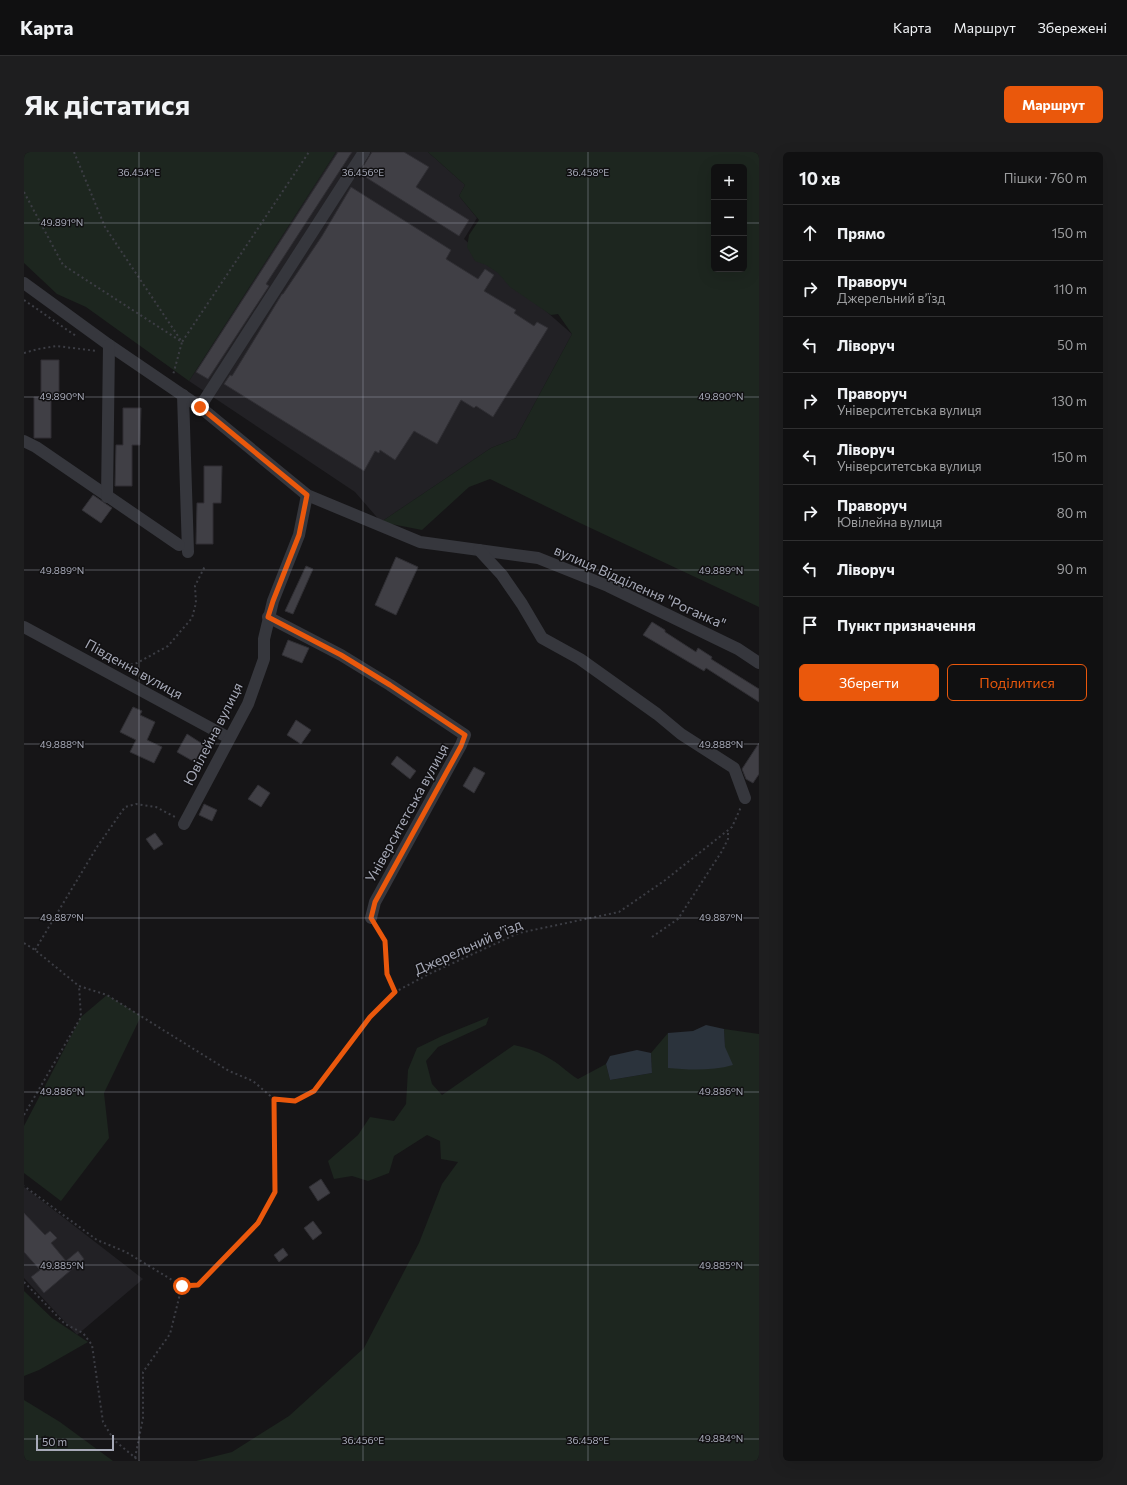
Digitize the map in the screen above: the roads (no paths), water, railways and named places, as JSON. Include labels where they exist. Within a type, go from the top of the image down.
[{"type":"street","points":[[200,407],[364,152]]},
{"type":"street","name":"вулиця Відділення \"Роганка\"","points":[[24,283],[109,345],[200,407],[307,495],[420,542],[538,558],[608,586],[738,649],[759,663]]},
{"type":"street","points":[[107,497],[109,345]]},
{"type":"street","points":[[24,441],[36,447],[107,497],[184,548],[183,395]]},
{"type":"street","name":"Ювілейна вулиця","points":[[184,824],[248,704],[264,659],[264,639],[268,617],[299,535],[307,495]]},
{"type":"street","points":[[479,550],[502,575],[522,604],[542,638],[580,659],[657,714],[681,734],[734,768],[745,798]]},
{"type":"street","name":"Університетська вулиця","points":[[268,617],[341,655],[390,685],[465,735],[461,746],[375,902],[371,918]]},
{"type":"street","name":"Південна вулиця","points":[[24,626],[229,738]]}]
